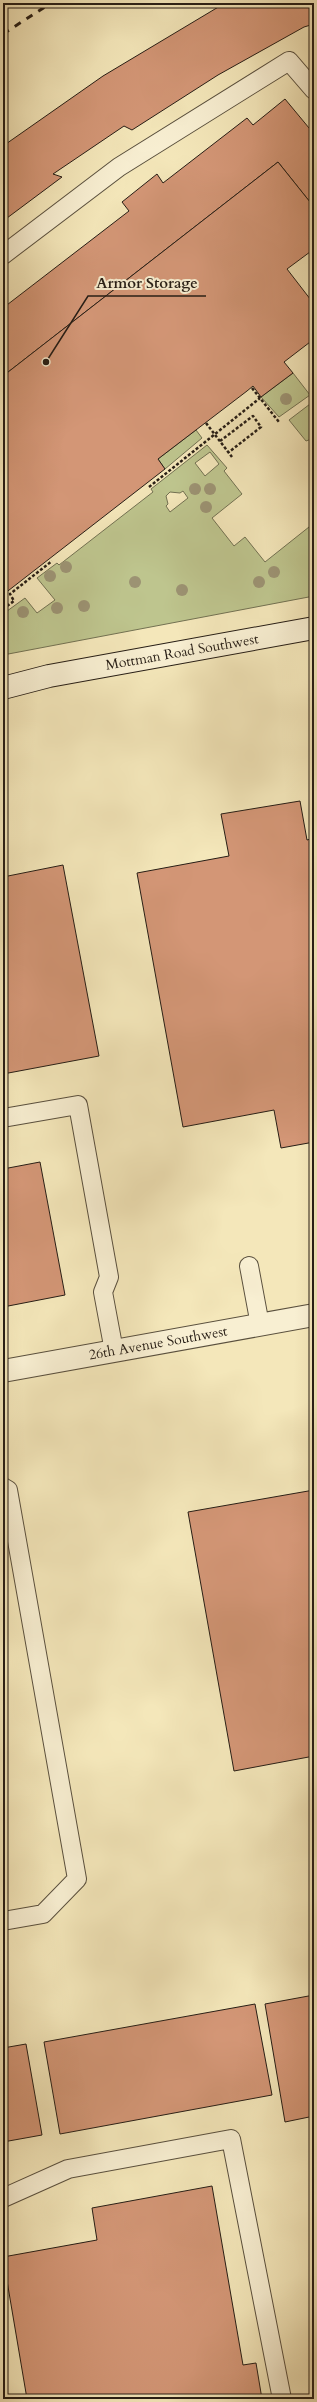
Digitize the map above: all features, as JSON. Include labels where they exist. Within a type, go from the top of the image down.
[{"type":"street","name":"Mottman Road Southwest","points":[[3,688],[49,676],[314,628]]},
{"type":"street","name":"26th Avenue Southwest","points":[[3,1371],[314,1315]]},
{"type":"lane","points":[[3,255],[119,167],[289,61],[314,90]]},
{"type":"lane","points":[[3,1118],[78,1105],[109,1277],[103,1292],[114,1351]]},
{"type":"lane","points":[[249,1266],[260,1325]]},
{"type":"lane","points":[[3,1487],[8,1490],[76,1879],[43,1914],[3,1921]]},
{"type":"lane","points":[[3,2198],[68,2169],[231,2140],[282,2399]]},
{"type":"path","points":[[252,388],[279,422]]},
{"type":"path","points":[[149,487],[260,398]]},
{"type":"path","points":[[220,441],[253,416],[262,427],[229,452]]},
{"type":"path","points":[[206,423],[232,457]]},
{"type":"path","points":[[3,609],[14,601],[10,594],[52,561]]},
{"type":"green space","points":[[293,373],[310,395],[279,417],[261,397]]},
{"type":"green space","points":[[314,401],[314,438],[306,441],[289,420]]},
{"type":"green space","points":[[196,430],[202,438],[165,469],[158,459]]},
{"type":"green space","points":[[207,445],[227,468],[224,471],[242,494],[212,518],[234,546],[245,537],[265,562],[314,523],[314,596],[3,655],[3,614],[25,598],[37,613],[55,600],[37,578],[57,563],[59,565],[153,492],[151,489]],"holes":[[[210,452],[219,464],[205,476],[195,463]],[[183,491],[188,498],[170,512],[166,506],[168,504],[166,496],[170,492],[180,493]]]},
{"type":"building","points":[[225,3],[314,3],[314,24],[304,27],[218,75],[132,130],[124,126],[53,174],[62,177],[3,221],[3,146],[103,76]]},
{"type":"building","points":[[285,99],[314,134],[314,207],[278,162],[3,376],[3,308],[129,211],[122,202],[157,174],[163,183],[247,118],[253,125]]},
{"type":"building","points":[[278,162],[314,207],[314,249],[287,269],[314,304],[314,339],[284,362],[293,373],[261,397],[253,386],[158,459],[165,469],[4,594],[3,376]]},
{"type":"building","points":[[300,801],[307,840],[314,838],[314,1142],[281,1148],[274,1110],[183,1127],[137,873],[229,856],[221,814]]},
{"type":"building","points":[[63,865],[99,1056],[3,1074],[3,877]]},
{"type":"building","points":[[40,1162],[65,1295],[3,1307],[3,1169]]},
{"type":"building","points":[[314,1490],[314,1756],[234,1771],[188,1512]]},
{"type":"building","points":[[314,1995],[314,2116],[285,2122],[265,2004]]},
{"type":"building","points":[[255,2004],[272,2095],[60,2134],[44,2042]]},
{"type":"building","points":[[26,2044],[42,2135],[3,2142],[3,2048]]},
{"type":"building","points":[[212,2186],[243,2365],[256,2363],[262,2399],[27,2399],[3,2257],[97,2240],[92,2208]]},
{"type":"railway","points":[[3,34],[51,3]]},
{"type":"place","name":"Armor Storage","points":[[46,362]]}]
